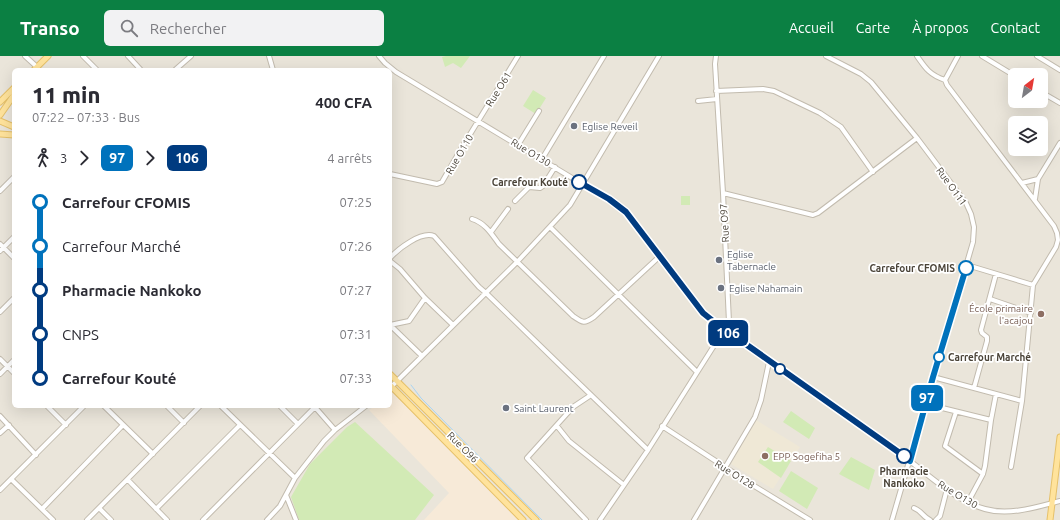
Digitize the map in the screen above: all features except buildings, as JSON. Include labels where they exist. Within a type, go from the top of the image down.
[{"type":"main road","points":[[36,68],[48,56]]},
{"type":"main road","points":[[0,102],[12,90]]},
{"type":"main road","points":[[0,115],[12,97]]},
{"type":"main road","points":[[0,121],[12,127]]},
{"type":"main road","points":[[0,134],[12,135]]},
{"type":"main road","name":"Rue O96","points":[[392,376],[536,520]]},
{"type":"main road","name":"Rue O96","points":[[392,388],[522,520]]},
{"type":"main road","points":[[1050,520],[1060,437]]},
{"type":"street","points":[[25,56],[36,68]]},
{"type":"street","points":[[83,56],[95,68]]},
{"type":"street","points":[[128,56],[139,68]]},
{"type":"street","points":[[177,68],[191,56]]},
{"type":"street","points":[[269,56],[272,68]]},
{"type":"street","name":"Rue O130","points":[[379,56],[391,68]]},
{"type":"street","name":"Rue O61","points":[[478,121],[518,56]]},
{"type":"street","points":[[542,159],[604,56]]},
{"type":"street","points":[[392,386],[518,261],[570,205],[659,56]]},
{"type":"street","name":"Rue O97","points":[[600,520],[648,450],[728,325],[729,319],[723,193],[716,99],[716,56]]},
{"type":"street","points":[[917,56],[928,72],[946,80],[1058,233],[1058,240],[1053,253],[1033,285],[1022,402],[1011,467]]},
{"type":"street","points":[[946,80],[958,56]]},
{"type":"street","points":[[982,56],[1008,72]]},
{"type":"street","points":[[1037,56],[1060,70]]},
{"type":"street","name":"Rue O111","points":[[828,57],[861,74],[871,82],[918,138],[966,203],[971,214],[974,227],[973,242],[967,265],[892,520]]},
{"type":"street","name":"Rue O130","points":[[392,69],[617,205],[626,212],[703,313],[724,330],[968,502],[985,509],[1001,512],[1024,509],[1060,501]]},
{"type":"street","points":[[716,91],[774,90],[820,113],[841,127],[873,172]]},
{"type":"street","points":[[1048,96],[1060,103]]},
{"type":"street","points":[[698,101],[716,99]]},
{"type":"street","points":[[518,145],[539,111]]},
{"type":"street","name":"Rue O110","points":[[392,174],[440,184],[478,121]]},
{"type":"street","points":[[723,193],[813,215],[818,213],[918,138]]},
{"type":"street","points":[[1035,200],[1038,179],[1060,143]]},
{"type":"street","points":[[515,201],[529,187],[540,188],[543,186],[555,167]]},
{"type":"street","points":[[0,191],[12,179]]},
{"type":"street","points":[[1022,183],[1038,179]]},
{"type":"street","points":[[491,232],[508,209]]},
{"type":"street","points":[[472,219],[482,223],[491,232],[499,244],[573,316],[582,322],[594,317],[660,256]]},
{"type":"street","points":[[550,227],[697,372]]},
{"type":"street","points":[[392,257],[395,253],[413,240],[432,235],[434,236],[479,287],[648,450]]},
{"type":"street","points":[[12,239],[1,248],[12,256]]},
{"type":"street","points":[[392,262],[425,298],[453,325]]},
{"type":"street","points":[[967,265],[1033,285]]},
{"type":"street","points":[[974,388],[987,341],[987,337],[981,330],[996,274]]},
{"type":"street","points":[[392,325],[409,321],[425,298]]},
{"type":"street","points":[[990,299],[1031,312]]},
{"type":"street","points":[[0,312],[12,300]]},
{"type":"street","points":[[392,327],[422,356]]},
{"type":"street","points":[[0,359],[12,371]]},
{"type":"street","points":[[0,374],[12,362]]},
{"type":"street","points":[[694,520],[755,417],[759,408],[769,362]]},
{"type":"street","points":[[933,377],[1022,402]]},
{"type":"street","points":[[968,502],[983,474],[996,394]]},
{"type":"street","points":[[586,520],[527,458],[573,407],[591,395]]},
{"type":"street","points":[[926,404],[991,420]]},
{"type":"street","points":[[49,408],[66,425]]},
{"type":"street","points":[[0,490],[82,408]]},
{"type":"street","points":[[106,408],[153,454]]},
{"type":"street","points":[[169,408],[184,423]]},
{"type":"street","points":[[87,520],[198,408]]},
{"type":"street","points":[[223,408],[295,478]]},
{"type":"street","points":[[282,408],[298,424]]},
{"type":"street","points":[[203,520],[313,408]]},
{"type":"street","points":[[315,408],[335,430]]},
{"type":"street","points":[[267,520],[280,506],[295,478],[316,451],[335,430],[363,408]]},
{"type":"street","points":[[956,412],[945,446],[983,474]]},
{"type":"street","points":[[0,416],[36,455]]},
{"type":"street","points":[[0,433],[9,425]]},
{"type":"street","points":[[42,509],[124,425]]},
{"type":"street","points":[[156,510],[240,425]]},
{"type":"street","points":[[557,426],[569,441],[624,485]]},
{"type":"street","name":"Rue O128","points":[[662,426],[724,467],[810,520]]},
{"type":"street","points":[[11,479],[53,520]]},
{"type":"street","points":[[128,480],[167,520]]},
{"type":"street","points":[[936,520],[940,516],[947,488]]},
{"type":"street","points":[[286,495],[296,520]]},
{"type":"street","points":[[99,508],[111,520]]},
{"type":"street","points":[[914,508],[930,520]]},
{"type":"shaded area","points":[[0,56],[1060,56],[1060,520],[0,520]]},
{"type":"shaded area","points":[[392,393],[471,470],[519,520],[424,520],[449,493],[369,410],[372,408],[392,408]]},
{"type":"shaded area","name":"EPP Sogefiha 5","points":[[756,420],[800,447],[773,489],[731,464]]},
{"type":"green space","points":[[470,56],[461,68],[453,63],[445,67],[442,57]]},
{"type":"green space","points":[[533,90],[546,98],[536,114],[523,106]]},
{"type":"green space","points":[[681,196],[690,196],[690,205],[681,205]]},
{"type":"green space","points":[[791,411],[815,428],[809,439],[783,422]]},
{"type":"green space","points":[[355,422],[434,495],[415,520],[299,520],[291,497],[310,464],[347,427]]},
{"type":"green space","points":[[768,447],[791,461],[781,478],[758,462]]},
{"type":"green space","points":[[851,457],[875,470],[869,490],[839,474]]},
{"type":"green space","points":[[791,471],[818,488],[807,509],[779,491]]},
{"type":"waterway","points":[[411,385],[421,398],[542,520]]},
{"type":"bus line","name":"106","points":[[579,182],[609,199],[626,212],[703,313],[769,362],[904,456]]},
{"type":"bus line","name":"97","points":[[904,456],[910,461],[933,377],[966,268]]},
{"type":"place","name":"Eglise Reveil","points":[[574,126]]},
{"type":"place","name":"Carrefour Kouté","points":[[579,182]]},
{"type":"place","name":"Eglise Tabernacle","points":[[719,260]]},
{"type":"place","name":"Carrefour CFOMIS","points":[[966,268]]},
{"type":"place","name":"Eglise Nahamain","points":[[721,288]]},
{"type":"place","name":"École primaire l'acajou","points":[[1041,314]]},
{"type":"place","name":"Carrefour Marché","points":[[939,357]]},
{"type":"place","name":"Saint Laurent","points":[[506,408]]},
{"type":"place","name":"EPP Sogefiha 5","points":[[765,456]]},
{"type":"place","name":"Pharmacie Nankoko","points":[[904,456]]}]
